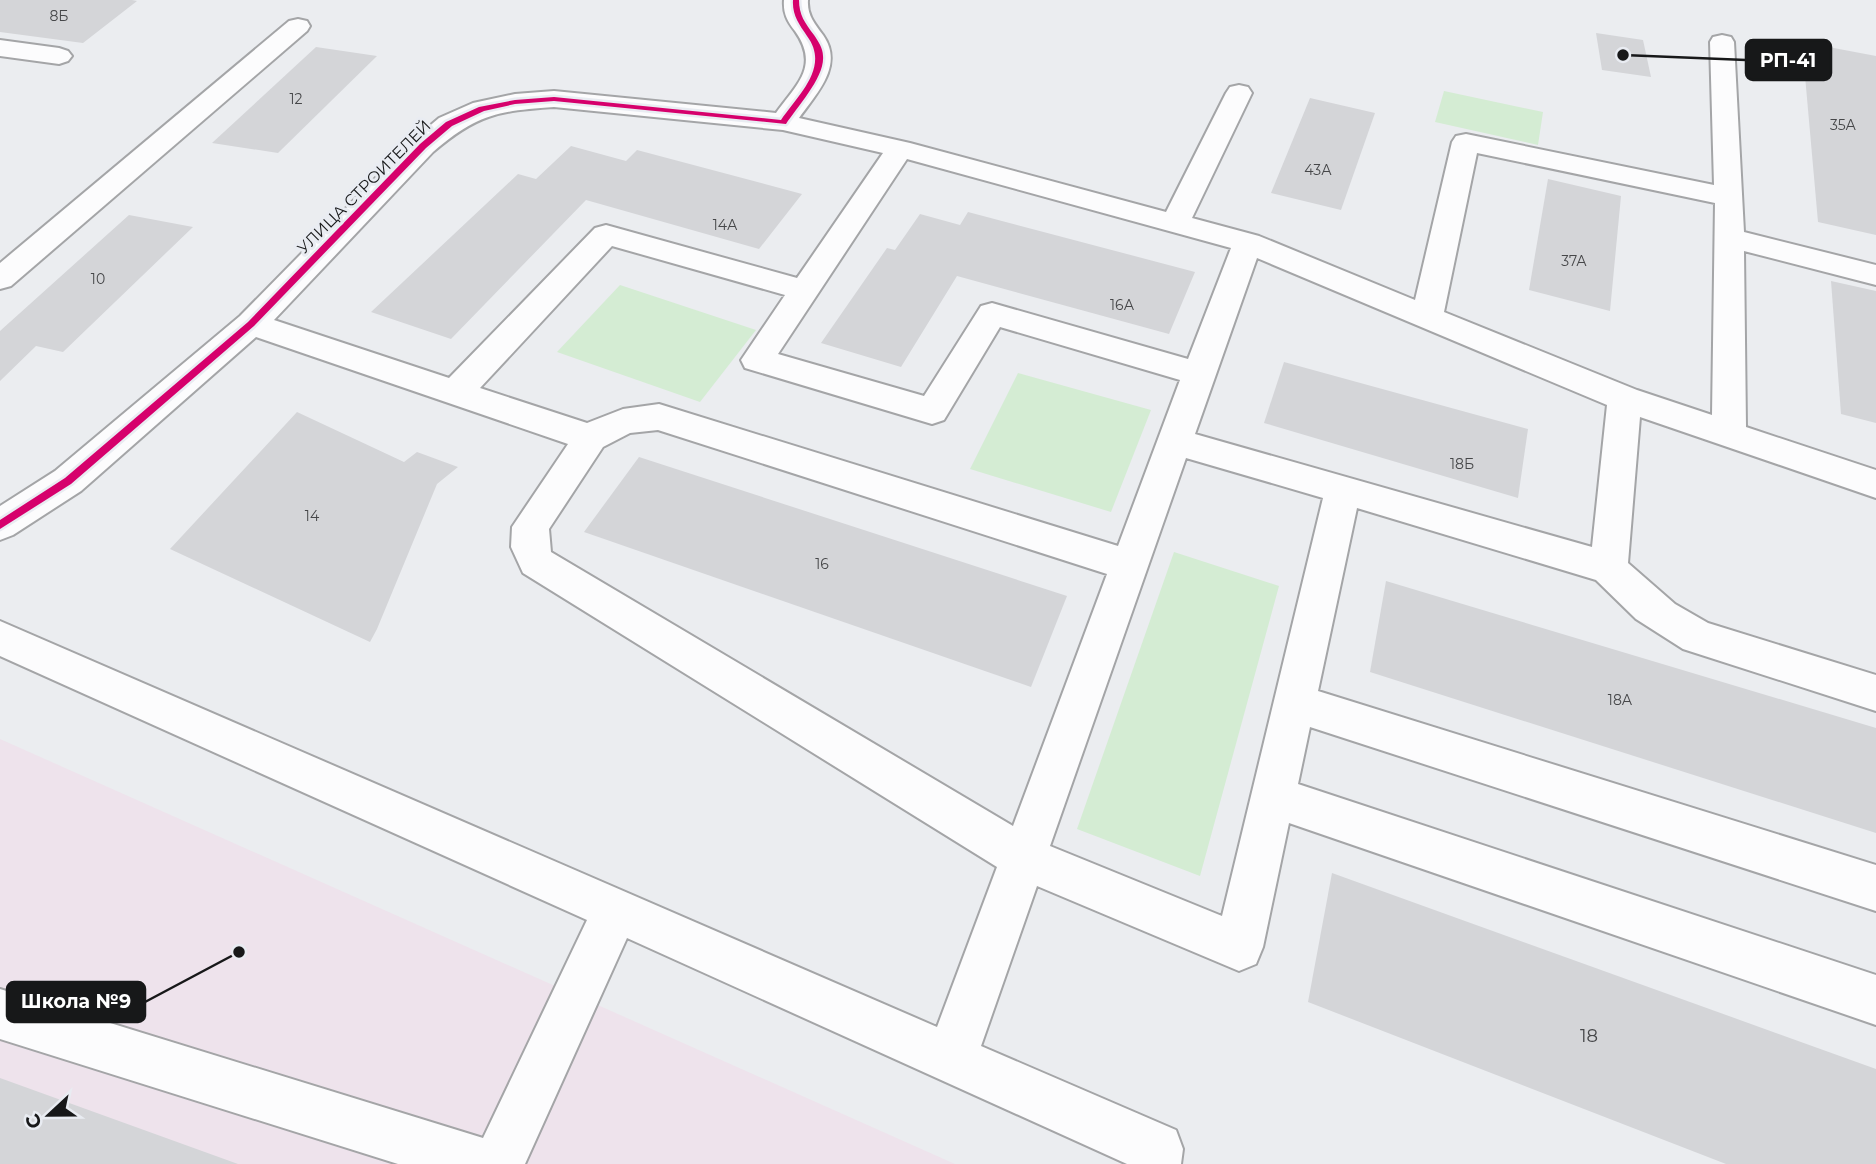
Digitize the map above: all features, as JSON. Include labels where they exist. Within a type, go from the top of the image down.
[{"type":"street","points":[[783,122],[819,68],[821,54],[815,40],[796,13],[796,0]]},
{"type":"street","points":[[0,279],[298,26]]},
{"type":"street","points":[[1722,42],[1729,197],[1730,435]]},
{"type":"street","points":[[0,48],[59,56]]},
{"type":"street","points":[[1175,223],[1239,93]]},
{"type":"street","name":"УЛИЦА СТРОИТЕЛЕЙ","points":[[0,525],[68,481],[251,324],[423,146],[449,124],[482,109],[515,102],[554,99],[783,122],[900,149],[1248,243],[1625,399],[1876,484]]},
{"type":"street","points":[[1427,316],[1466,142],[1729,197]]},
{"type":"street","points":[[900,149],[757,360],[932,411],[992,314],[1199,373]]},
{"type":"street","points":[[454,393],[606,235],[804,290]]},
{"type":"street","points":[[1729,238],[1876,275]]},
{"type":"street","points":[[951,1058],[1248,243]]},
{"type":"street","points":[[251,324],[591,439]]},
{"type":"street","points":[[1609,568],[1625,399]]},
{"type":"street","points":[[1129,565],[659,417],[640,417],[620,422],[591,439],[531,527],[530,547],[536,562],[1024,858],[1239,947],[1343,490]]},
{"type":"street","points":[[1175,441],[1609,568],[1645,606],[1669,624],[1688,633],[1876,693]]},
{"type":"street","points":[[0,638],[1157,1149],[1154,1164]]},
{"type":"street","points":[[1295,703],[1876,888]]},
{"type":"street","points":[[1273,797],[1876,1000]]},
{"type":"street","points":[[498,1164],[617,910]]},
{"type":"street","points":[[0,1014],[482,1164]]},
{"type":"shaded area","points":[[0,739],[955,1164],[0,1164]]},
{"type":"green space","points":[[1444,91],[1543,112],[1538,145],[1435,122]]},
{"type":"green space","points":[[620,285],[756,330],[700,402],[557,352]]},
{"type":"green space","points":[[1018,373],[1151,410],[1111,512],[970,469]]},
{"type":"green space","points":[[1174,552],[1279,586],[1200,876],[1077,829]]},
{"type":"building","points":[[0,0],[137,1],[83,43],[0,32]]},
{"type":"building","points":[[1596,33],[1643,40],[1651,77],[1602,70]]},
{"type":"building","points":[[1802,42],[1876,56],[1876,235],[1818,222]]},
{"type":"building","points":[[316,47],[377,56],[278,153],[212,143]]},
{"type":"building","points":[[1310,98],[1375,113],[1341,210],[1271,193]]},
{"type":"building","points":[[571,146],[626,161],[637,150],[802,194],[759,249],[586,200],[451,339],[371,312],[518,174],[536,179]]},
{"type":"building","points":[[1548,179],[1621,196],[1610,311],[1529,290]]},
{"type":"building","points":[[968,212],[1195,272],[1169,334],[957,276],[901,367],[821,343],[887,248],[895,250],[920,214],[960,225]]},
{"type":"building","points":[[129,215],[193,227],[63,352],[36,346],[0,381],[0,331]]},
{"type":"building","points":[[1831,281],[1876,291],[1876,423],[1841,414]]},
{"type":"building","points":[[1284,362],[1528,429],[1518,498],[1264,423]]},
{"type":"building","points":[[297,412],[404,462],[417,452],[458,467],[437,484],[370,642],[170,549]]},
{"type":"building","points":[[639,457],[1067,596],[1031,687],[584,532]]},
{"type":"building","points":[[1386,581],[1876,728],[1876,833],[1370,672]]},
{"type":"building","points":[[1332,873],[1876,1069],[1876,1164],[1726,1164],[1308,1002]]},
{"type":"building","points":[[0,1078],[238,1164],[0,1164]]},
{"type":"cycle path","points":[[0,525],[68,481],[251,324],[423,146],[449,124],[482,109],[515,102],[554,99],[783,122],[819,65],[818,47],[798,17],[796,0]]},
{"type":"place","name":"РП-41","points":[[1623,55]]},
{"type":"place","name":"Школа №9","points":[[239,952]]}]
